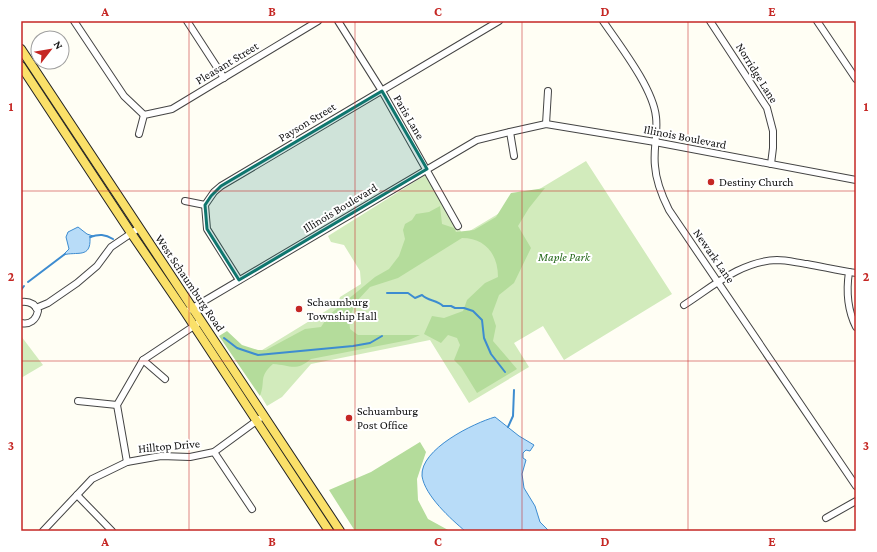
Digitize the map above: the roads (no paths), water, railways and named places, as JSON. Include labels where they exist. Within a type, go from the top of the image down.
[{"type":"main road","name":"West Schaumburg Road","points":[[21,49],[139,228],[189,310]]},
{"type":"main road","name":"West Schaumburg Road","points":[[21,66],[131,233],[189,310],[264,415],[340,531]]},
{"type":"main road","name":"West Schaumburg Road","points":[[198,323],[257,421],[328,531]]},
{"type":"street","points":[[74,21],[124,96],[144,116],[139,134]]},
{"type":"street","points":[[188,21],[224,78]]},
{"type":"street","name":"Pleasant Street","points":[[144,116],[172,109],[318,21]]},
{"type":"street","name":"Paris Lane","points":[[338,21],[382,91],[458,226]]},
{"type":"street","name":"Payson Street","points":[[204,205],[214,192],[221,186],[499,21]]},
{"type":"street","name":"Newark Lane","points":[[603,21],[645,85],[653,101],[657,118],[655,166],[660,190],[669,210],[856,486]]},
{"type":"street","name":"Norridge Lane","points":[[710,21],[767,108],[773,131],[774,148],[771,164]]},
{"type":"street","points":[[817,21],[856,79]]},
{"type":"street","points":[[546,124],[548,91]]},
{"type":"street","name":"Illinois Boulevard","points":[[189,310],[477,140],[546,124],[655,142],[856,180]]},
{"type":"street","points":[[510,132],[514,156]]},
{"type":"street","points":[[185,202],[204,205],[207,229],[239,280]]},
{"type":"street","points":[[36,308],[48,303],[77,284],[97,266],[111,247],[139,228]]},
{"type":"street","points":[[684,305],[742,268],[757,263],[777,260],[856,273]]},
{"type":"street","points":[[849,272],[847,300],[851,317],[856,327]]},
{"type":"street","points":[[21,302],[28,302],[34,305],[38,311],[34,320],[28,324],[21,323]]},
{"type":"street","points":[[127,462],[117,406],[143,360],[198,323]]},
{"type":"street","points":[[143,360],[165,379]]},
{"type":"street","points":[[78,401],[117,406]]},
{"type":"street","name":"Hilltop Drive","points":[[43,531],[92,479],[127,462],[161,456],[190,457],[214,452],[264,415]]},
{"type":"street","points":[[214,452],[252,509]]},
{"type":"street","points":[[77,495],[112,531]]},
{"type":"street","points":[[826,518],[856,500]]},
{"type":"water","points":[[78,227],[87,234],[93,236],[90,238],[90,245],[88,249],[86,252],[82,253],[63,255],[69,249],[66,237],[68,232]]},
{"type":"water","points":[[495,417],[519,436],[534,445],[530,451],[526,450],[523,453],[523,458],[526,460],[522,474],[524,488],[535,506],[540,522],[549,531],[465,531],[439,506],[424,484],[422,476],[424,466],[430,456],[439,447],[462,431]]},
{"type":"waterway","points":[[90,237],[102,235],[113,239]]},
{"type":"waterway","points":[[28,282],[65,254]]},
{"type":"waterway","points":[[21,290],[24,286]]},
{"type":"waterway","points":[[387,293],[408,293],[415,298],[422,295],[443,306],[464,308],[473,311],[482,320],[484,338],[491,354],[505,372]]},
{"type":"waterway","points":[[224,338],[237,348],[258,355],[353,346],[370,343],[382,336]]},
{"type":"waterway","points":[[508,427],[513,416],[514,390]]},
{"type":"place","name":"Destiny Church","points":[[711,182]]},
{"type":"place","name":"Schaumburg Township Hall","points":[[299,309]]},
{"type":"place","name":"Schuamburg Post Office","points":[[349,418]]},
{"type":"park label","name":"Maple Park","points":[[564,257]]}]
